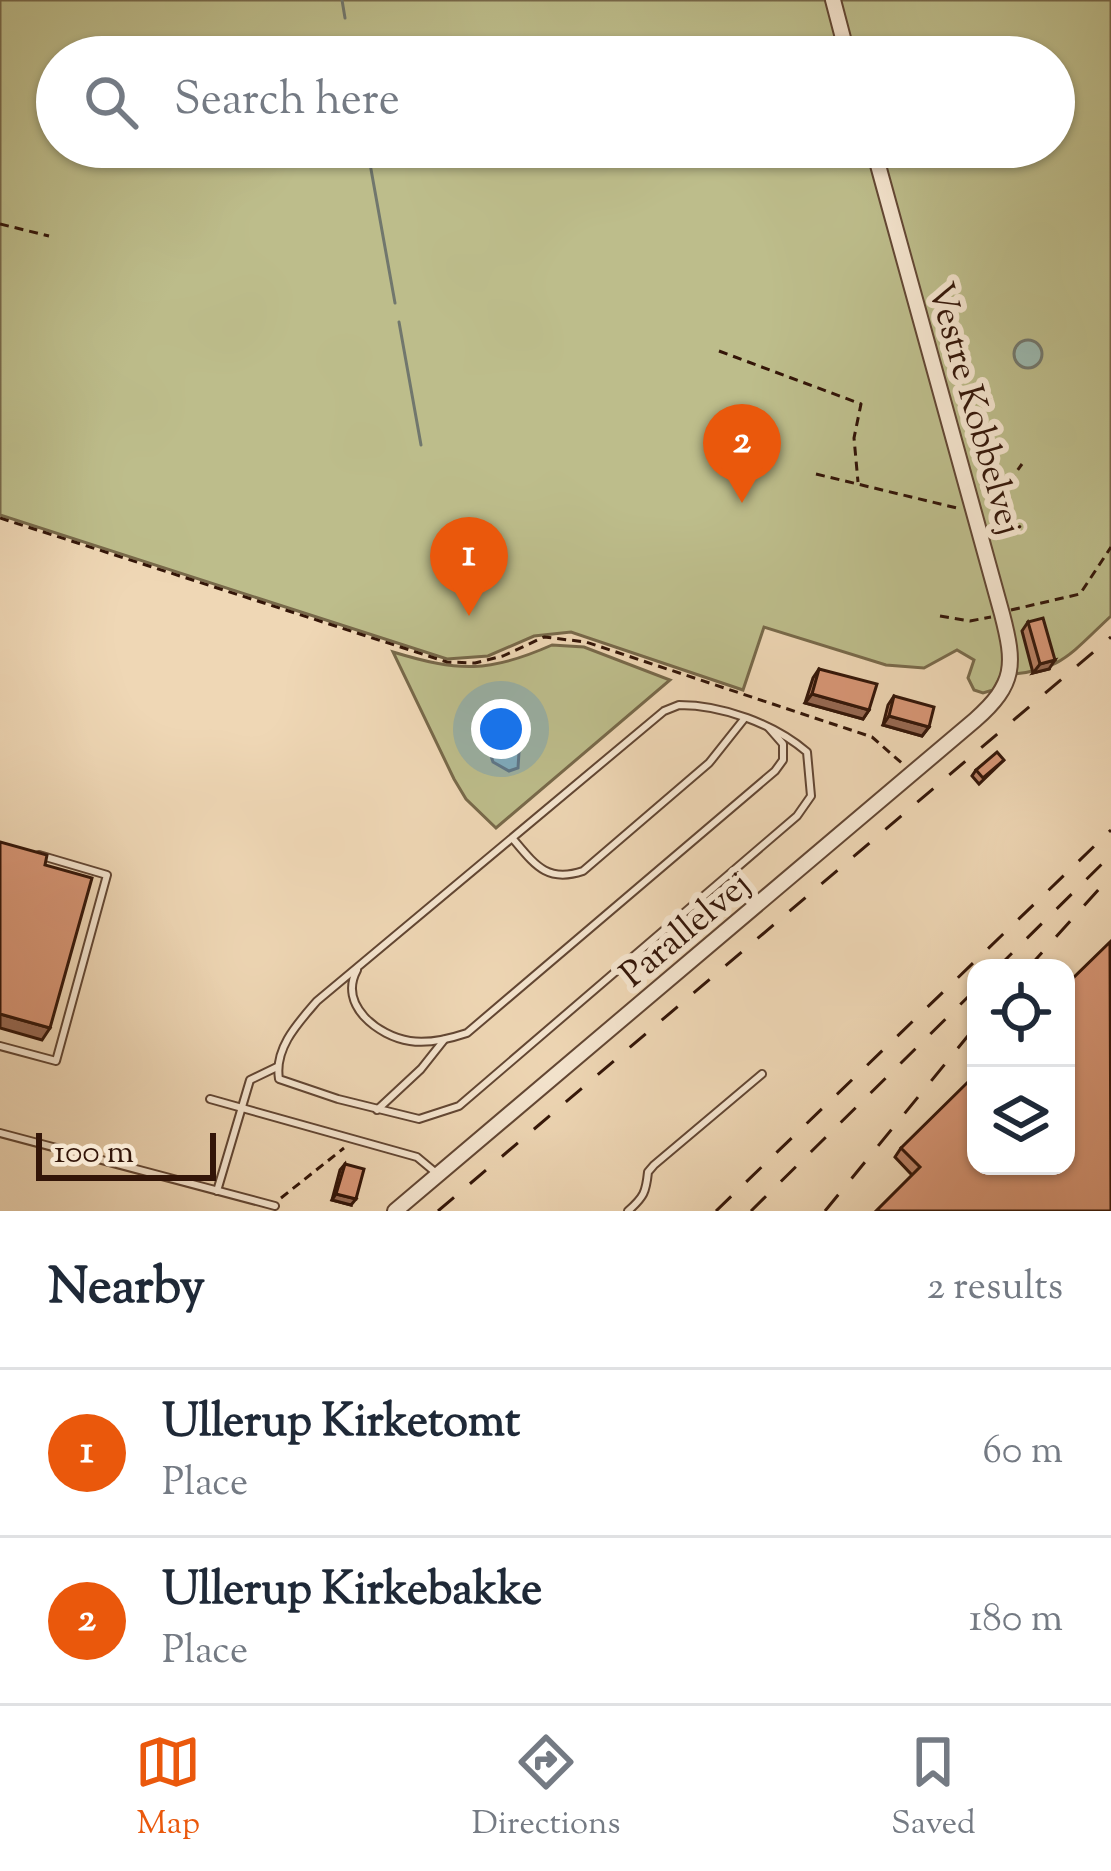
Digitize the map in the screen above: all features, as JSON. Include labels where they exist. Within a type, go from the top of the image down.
[{"type":"street","points":[[832,0],[842,36]]},
{"type":"street","name":"Vestre Kobbelvej","points":[[879,168],[1002,614],[1011,659],[1006,687]]},
{"type":"street","name":"Parallelvej","points":[[395,1211],[991,706],[1006,687]]},
{"type":"lane","points":[[698,705],[744,719],[767,726],[807,752],[811,796],[797,816],[459,1106],[419,1119],[279,1079],[277,1067],[295,1026],[317,1001],[664,711],[698,705]]},
{"type":"lane","points":[[512,838],[547,873],[563,878],[583,871],[709,764],[744,719]]},
{"type":"lane","points":[[358,967],[350,982],[350,997],[361,1014],[382,1030],[409,1041],[444,1040],[466,1033],[775,771],[783,760],[783,744],[767,726]]},
{"type":"lane","points":[[0,1046],[56,1060],[107,874],[21,850]]},
{"type":"lane","points":[[377,1110],[422,1070],[444,1040]]},
{"type":"lane","points":[[217,1190],[250,1080],[277,1067]]},
{"type":"lane","points":[[628,1211],[645,1196],[648,1172],[762,1074]]},
{"type":"lane","points":[[210,1099],[417,1157],[438,1175]]},
{"type":"lane","points":[[0,1133],[273,1206]]},
{"type":"path","points":[[0,224],[49,236]]},
{"type":"path","points":[[719,351],[861,404],[854,438],[858,482]]},
{"type":"path","points":[[816,474],[957,508],[973,507],[997,496],[1022,464]]},
{"type":"path","points":[[0,518],[447,662],[489,660],[544,637],[586,642],[872,737],[891,750],[911,774]]},
{"type":"path","points":[[940,616],[970,621],[1080,594],[1111,547]]},
{"type":"path","points":[[273,1206],[355,1140]]},
{"type":"green space","points":[[0,0],[1111,0],[1111,616],[1063,659],[1038,670],[1001,675],[993,690],[983,693],[974,690],[968,678],[974,660],[957,650],[924,668],[886,665],[764,627],[743,690],[571,632],[534,636],[488,656],[447,659],[0,515]]},
{"type":"green space","points":[[552,645],[584,647],[670,680],[496,828],[466,799],[454,779],[393,652],[474,666],[510,661]]},
{"type":"water","points":[[1028,340],[1038,344],[1042,354],[1038,364],[1028,368],[1018,364],[1014,354],[1018,344]]},
{"type":"water","points":[[495,739],[509,740],[519,752],[518,768],[509,771],[493,762],[490,753]]},
{"type":"building","points":[[1043,618],[1055,660],[1040,664],[1028,622]]},
{"type":"building","points":[[819,669],[877,684],[869,710],[812,694]]},
{"type":"building","points":[[894,696],[934,707],[929,727],[889,716]]},
{"type":"building","points":[[997,752],[1004,760],[983,778],[976,770]]},
{"type":"building","points":[[0,842],[47,855],[45,865],[92,878],[50,1028],[0,1014]]},
{"type":"building","points":[[1110,942],[1111,1211],[876,1211],[920,1167],[901,1148],[967,1083],[967,1175],[1075,1175],[1075,976]]},
{"type":"building","points":[[345,1164],[364,1169],[356,1199],[336,1194]]},
{"type":"waterway","points":[[342,0],[345,18]]},
{"type":"waterway","points":[[371,168],[395,303]]},
{"type":"waterway","points":[[399,322],[421,445]]},
{"type":"railway","points":[[438,1211],[1111,637]]},
{"type":"railway","points":[[716,1211],[1111,830]]},
{"type":"railway","points":[[1006,959],[1111,855]]},
{"type":"railway","points":[[1036,959],[1108,879]]},
{"type":"railway","points":[[751,1211],[967,998]]},
{"type":"railway","points":[[825,1211],[967,1037]]},
{"type":"place","name":"Ullerup Kirkebakke","points":[[742,503]]},
{"type":"place","name":"Ullerup Kirketomt","points":[[469,616]]}]
